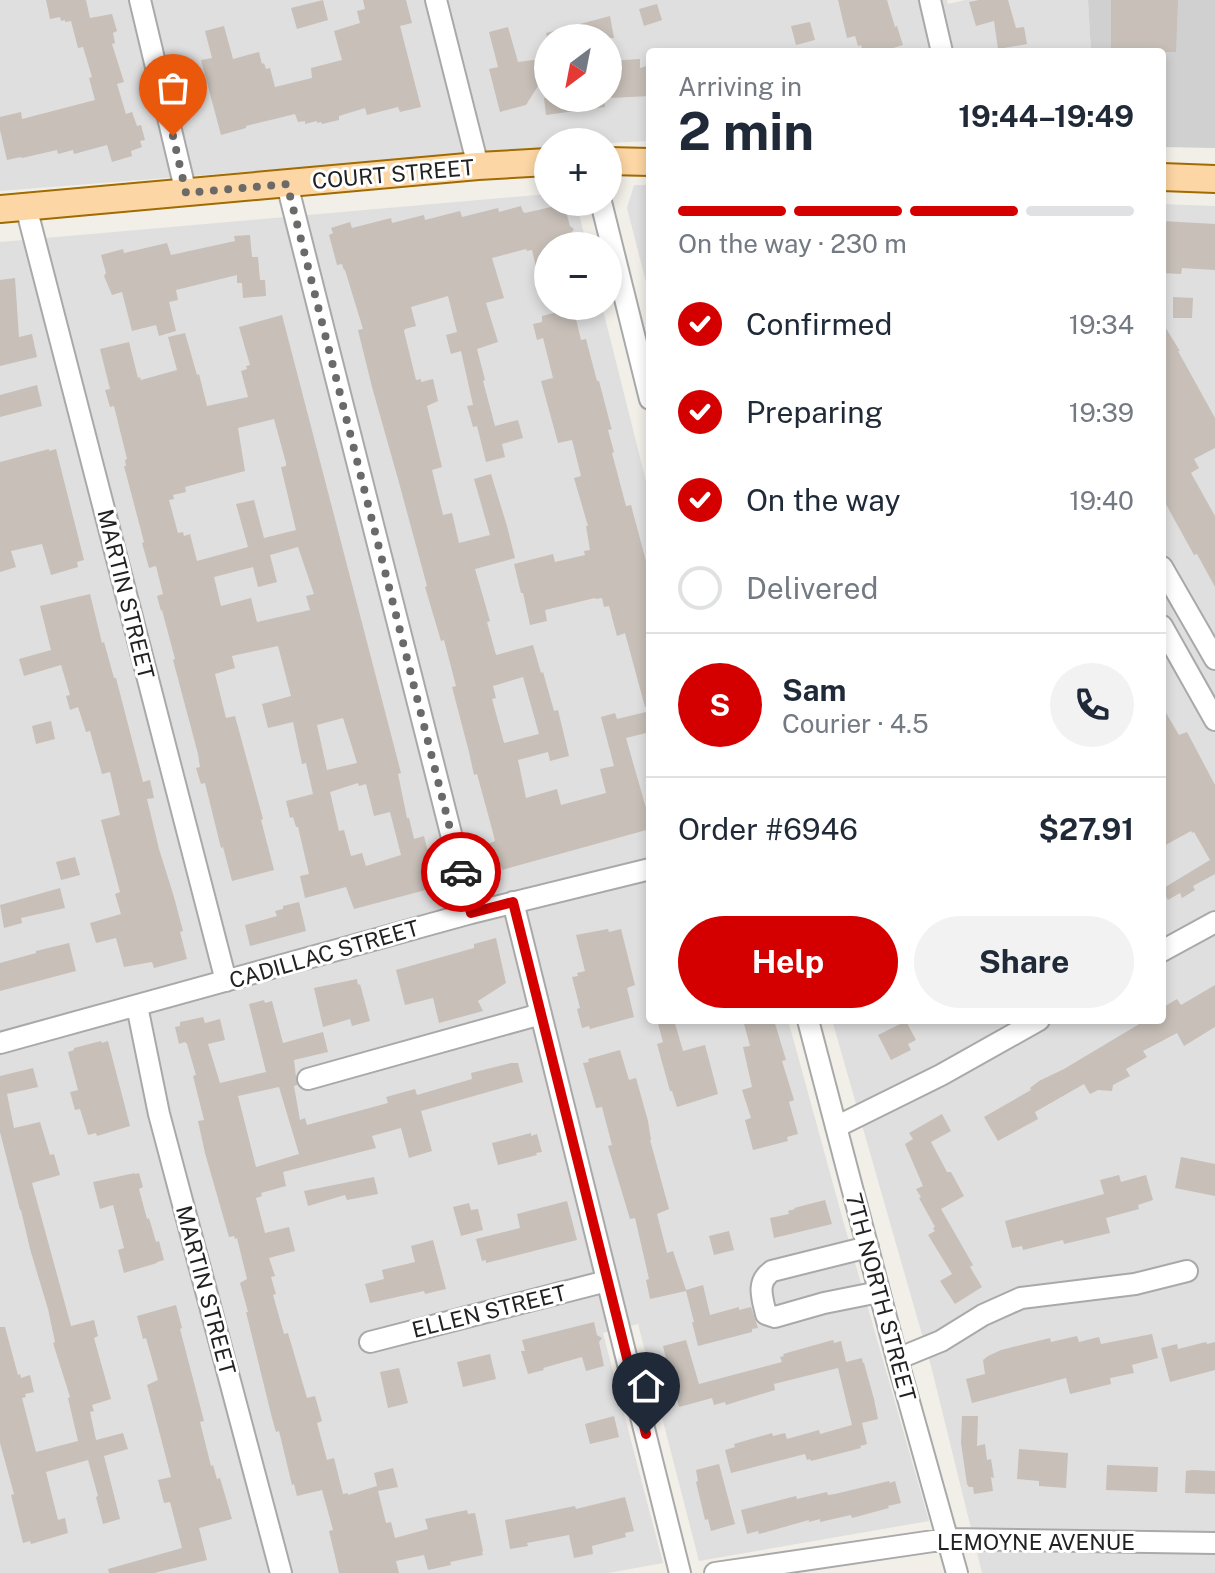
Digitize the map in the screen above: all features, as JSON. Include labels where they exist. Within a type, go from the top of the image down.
[{"type":"main road","points":[[622,161],[646,162]]},
{"type":"main road","name":"COURT STREET","points":[[13,208],[534,163]]},
{"type":"main road","points":[[1166,177],[1215,179]]},
{"type":"street","points":[[140,0],[186,193]]},
{"type":"street","points":[[436,0],[478,166]]},
{"type":"street","points":[[932,0],[941,48]]},
{"type":"street","points":[[287,184],[471,913]]},
{"type":"street","name":"MARTIN STREET","points":[[13,208],[226,981]]},
{"type":"street","points":[[604,216],[646,383]]},
{"type":"street","points":[[1166,583],[1215,659]]},
{"type":"street","points":[[1166,633],[1215,720]]},
{"type":"street","name":"CADILLAC STREET","points":[[0,1043],[471,913],[646,870]]},
{"type":"street","points":[[513,902],[680,1573]]},
{"type":"street","points":[[1166,949],[1215,922]]},
{"type":"street","name":"MARTIN STREET","points":[[137,1006],[159,1114],[281,1573]]},
{"type":"street","points":[[308,1079],[541,1014]]},
{"type":"street","name":"7TH NORTH STREET","points":[[809,1024],[957,1573]]},
{"type":"street","points":[[836,1127],[941,1075],[1032,1024]]},
{"type":"street","points":[[868,1247],[772,1271],[763,1277],[760,1288],[766,1314],[775,1317],[879,1292]]},
{"type":"street","points":[[897,1359],[941,1341],[983,1315],[1021,1298],[1135,1284],[1187,1271]]},
{"type":"street","name":"ELLEN STREET","points":[[370,1342],[607,1281]]},
{"type":"street","name":"LEMOYNE AVENUE","points":[[715,1573],[791,1567],[947,1539],[1215,1543]]},
{"type":"shaded area","points":[[0,0],[947,0],[948,4],[965,0],[1088,0],[1091,48],[646,48],[646,141],[622,142],[622,128],[534,128],[534,149],[0,191]]},
{"type":"shaded area","points":[[1088,0],[1215,0],[1215,148],[1166,147],[1166,48],[1091,48]]},
{"type":"shaded area","points":[[634,185],[646,185],[646,282],[627,208]]},
{"type":"shaded area","points":[[534,195],[534,216],[580,216],[584,232],[534,232],[534,320],[606,320],[646,481],[646,1024],[789,1024],[929,1521],[699,1561],[638,1324],[603,1333],[663,1563],[608,1573],[0,1573],[0,242]]},
{"type":"shaded area","points":[[1166,204],[1215,206],[1215,1573],[982,1573],[931,1366],[833,1024],[1166,1024]]},
{"type":"building","points":[[46,0],[86,0],[90,18],[112,14],[117,31],[113,33],[115,43],[112,44],[124,82],[117,84],[126,114],[132,112],[137,126],[141,125],[145,140],[140,141],[142,147],[131,151],[132,156],[112,162],[107,145],[74,154],[73,150],[58,154],[57,150],[7,160],[0,117],[21,112],[22,119],[95,100],[83,47],[78,48],[71,21],[61,21],[60,17],[50,19]]},
{"type":"building","points":[[323,0],[328,20],[297,29],[291,8]]},
{"type":"building","points":[[363,0],[406,0],[412,23],[400,26],[421,107],[400,112],[398,107],[367,115],[365,108],[322,124],[317,121],[298,122],[295,114],[221,135],[201,60],[212,58],[205,31],[224,26],[233,59],[259,52],[262,64],[266,69],[270,68],[275,87],[312,78],[311,68],[342,60],[334,31],[360,23],[357,11],[365,9]]},
{"type":"building","points":[[838,0],[887,0],[903,45],[862,48],[855,36],[847,38]]},
{"type":"building","points":[[1008,0],[1016,28],[1024,27],[1027,44],[998,48],[994,21],[976,26],[969,2]]},
{"type":"building","points":[[1111,0],[1178,0],[1176,52],[1166,52],[1166,48],[1111,48]]},
{"type":"building","points":[[657,4],[662,20],[644,26],[639,9]]},
{"type":"building","points":[[610,16],[611,24],[580,24]]},
{"type":"building","points":[[810,22],[815,40],[796,45],[791,26]]},
{"type":"building","points":[[508,27],[518,62],[534,60],[534,92],[526,105],[500,112],[489,69],[498,67],[489,32]]},
{"type":"building","points":[[640,59],[640,68],[646,66],[646,96],[622,97],[622,60]]},
{"type":"building","points":[[521,206],[525,213],[534,211],[534,216],[567,216],[574,229],[572,232],[534,232],[534,258],[532,250],[526,249],[492,258],[504,298],[486,303],[498,342],[477,349],[495,426],[518,420],[523,438],[502,444],[505,457],[486,462],[477,426],[473,427],[467,406],[473,405],[461,351],[451,354],[446,335],[457,332],[448,296],[411,307],[416,326],[404,331],[416,380],[433,379],[438,401],[427,406],[442,467],[432,470],[443,515],[452,513],[459,543],[490,535],[474,479],[491,474],[507,526],[515,558],[475,569],[496,655],[533,645],[554,711],[558,710],[569,756],[550,761],[548,752],[518,760],[526,798],[557,789],[561,805],[606,793],[600,769],[614,766],[601,717],[615,713],[617,719],[646,712],[646,733],[626,738],[646,808],[646,830],[502,870],[497,854],[471,859],[469,852],[495,841],[477,774],[474,775],[444,640],[441,641],[425,587],[372,387],[358,330],[363,329],[345,270],[342,264],[337,265],[329,235],[333,233],[331,228],[350,222],[352,228],[391,218],[392,223],[424,215],[425,220],[460,211],[462,217]],"holes":[[[523,677],[539,734],[504,743],[492,699],[496,698],[493,686]]]},
{"type":"building","points":[[1166,221],[1215,224],[1215,270],[1182,268],[1181,274],[1166,273]]},
{"type":"building","points":[[250,235],[252,257],[258,257],[260,280],[265,280],[266,296],[243,298],[242,283],[237,283],[237,275],[176,290],[178,300],[169,302],[176,331],[159,336],[156,325],[132,331],[122,292],[112,295],[104,276],[106,273],[101,255],[167,243],[171,255],[235,241],[234,236]]},
{"type":"building","points":[[15,278],[19,337],[32,334],[37,357],[0,366],[0,280]]},
{"type":"building","points":[[1173,297],[1193,298],[1192,318],[1173,318]]},
{"type":"building","points":[[282,315],[401,773],[398,774],[407,818],[414,839],[424,836],[437,887],[354,909],[346,887],[305,898],[300,876],[309,874],[298,827],[293,817],[290,818],[286,801],[313,794],[306,763],[302,764],[293,722],[268,728],[262,704],[291,696],[278,646],[232,656],[235,668],[215,674],[226,718],[235,716],[274,870],[232,881],[205,783],[201,784],[196,768],[200,767],[198,754],[157,596],[163,594],[156,566],[149,568],[142,543],[124,466],[127,459],[114,406],[110,407],[105,390],[110,389],[100,349],[129,342],[141,380],[177,370],[168,337],[185,333],[207,406],[248,397],[241,371],[250,365],[239,327]],"holes":[[[274,419],[286,463],[281,467],[296,530],[264,538],[254,500],[236,504],[248,547],[197,561],[190,534],[184,536],[183,532],[178,533],[169,500],[174,499],[173,495],[186,492],[185,487],[245,471],[238,428]],[[298,547],[314,594],[306,596],[310,610],[257,622],[251,598],[221,606],[214,577],[253,567],[258,587],[277,582],[270,555]],[[343,718],[357,763],[327,770],[317,725]],[[358,783],[359,786],[366,784],[374,816],[390,812],[401,855],[366,866],[362,853],[351,856],[344,830],[339,831],[330,792]]]},
{"type":"building","points":[[576,320],[581,340],[586,339],[612,429],[608,430],[612,453],[626,506],[631,505],[646,561],[646,707],[625,633],[617,636],[609,606],[604,607],[602,598],[545,610],[547,621],[530,625],[521,593],[514,564],[553,554],[555,562],[585,555],[584,551],[590,550],[588,526],[574,478],[581,476],[572,440],[558,443],[541,381],[553,378],[543,338],[537,340],[533,324]]},
{"type":"building","points":[[1166,328],[1215,418],[1215,448],[1194,459],[1199,468],[1191,473],[1215,516],[1215,587],[1197,554],[1194,555],[1166,504]]},
{"type":"building","points":[[37,385],[42,406],[0,417],[0,395]]},
{"type":"building","points":[[56,449],[84,560],[77,562],[78,567],[51,575],[42,544],[11,551],[16,567],[0,572],[0,462]]},
{"type":"building","points":[[90,594],[143,782],[150,780],[154,798],[147,799],[183,931],[180,932],[187,959],[154,968],[152,962],[124,967],[116,938],[96,943],[90,923],[121,914],[115,894],[120,892],[101,820],[120,815],[110,772],[102,774],[90,731],[86,732],[78,707],[70,710],[66,696],[70,695],[61,665],[24,676],[19,659],[51,650],[40,606]]},
{"type":"building","points":[[1166,713],[1179,735],[1187,732],[1215,785],[1215,874],[1193,886],[1195,890],[1182,898],[1180,893],[1168,900],[1166,887],[1210,860],[1191,831],[1166,845]]},
{"type":"building","points":[[51,721],[55,739],[36,744],[32,726]]},
{"type":"building","points":[[75,857],[80,875],[61,880],[56,862]]},
{"type":"building","points":[[60,888],[65,908],[21,918],[22,923],[4,928],[0,905]]},
{"type":"building","points":[[299,902],[306,931],[250,946],[245,925],[277,916],[275,911]]},
{"type":"building","points":[[608,929],[609,932],[621,929],[635,985],[627,988],[634,1017],[590,1029],[589,1026],[582,1028],[572,977],[585,971],[576,935]]},
{"type":"building","points":[[496,938],[506,983],[478,1001],[483,1011],[439,1023],[433,998],[405,1005],[396,970],[474,948],[474,944]]},
{"type":"building","points":[[69,943],[76,971],[0,991],[0,963]]},
{"type":"building","points":[[357,979],[370,1021],[352,1026],[350,1019],[323,1027],[314,988]]},
{"type":"building","points":[[1215,985],[1215,1027],[1184,1046],[1177,1033],[1143,1051],[1147,1057],[1126,1069],[1130,1076],[1113,1085],[1112,1091],[1098,1090],[1090,1094],[1084,1084],[1035,1112],[1038,1119],[998,1141],[984,1117],[1031,1090],[1039,1081],[1139,1024],[1166,1024],[1166,1006],[1177,999],[1181,1005]]},
{"type":"building","points":[[272,1001],[283,1043],[323,1032],[328,1052],[294,1060],[297,1085],[294,1086],[300,1120],[305,1118],[307,1125],[388,1103],[386,1097],[415,1089],[417,1095],[472,1079],[471,1073],[518,1063],[523,1082],[421,1111],[432,1151],[409,1158],[401,1128],[372,1136],[376,1148],[283,1172],[286,1186],[261,1193],[262,1196],[256,1198],[265,1233],[289,1227],[295,1251],[269,1258],[275,1276],[271,1277],[276,1294],[273,1295],[307,1398],[315,1396],[322,1421],[317,1423],[327,1460],[334,1458],[343,1494],[377,1486],[374,1473],[393,1468],[398,1487],[378,1491],[386,1523],[391,1522],[395,1538],[428,1529],[425,1519],[467,1510],[468,1514],[475,1513],[483,1555],[428,1570],[424,1555],[396,1561],[399,1573],[339,1573],[329,1531],[333,1530],[322,1490],[297,1496],[292,1485],[246,1312],[240,1283],[247,1279],[237,1238],[229,1237],[205,1153],[198,1121],[204,1120],[193,1076],[196,1075],[187,1044],[179,1044],[175,1027],[180,1026],[180,1022],[203,1017],[205,1023],[220,1019],[225,1040],[208,1044],[220,1083],[266,1072],[249,1004]],"holes":[[[279,1087],[299,1154],[256,1167],[238,1096]]]},
{"type":"building","points":[[658,1024],[675,1024],[683,1051],[705,1045],[718,1094],[677,1107],[657,1044],[663,1042]]},
{"type":"building","points":[[744,1024],[775,1024],[786,1060],[782,1061],[794,1100],[789,1102],[798,1134],[787,1137],[788,1141],[753,1150],[745,1120],[751,1118],[742,1090],[752,1087],[743,1047],[750,1046]]},
{"type":"building","points":[[900,1024],[908,1024],[916,1040],[908,1044],[911,1050],[891,1060],[878,1035]]},
{"type":"building","points":[[108,1041],[130,1126],[97,1136],[96,1133],[88,1135],[80,1109],[75,1110],[70,1092],[78,1090],[68,1052]]},
{"type":"building","points":[[620,1050],[629,1080],[636,1078],[669,1209],[657,1214],[667,1253],[673,1251],[686,1290],[703,1285],[710,1315],[751,1307],[758,1328],[752,1329],[752,1332],[698,1346],[686,1291],[650,1299],[646,1280],[649,1279],[635,1218],[630,1219],[608,1146],[612,1145],[602,1107],[596,1108],[583,1063]]},
{"type":"building","points":[[33,1068],[38,1087],[7,1094],[14,1128],[40,1122],[50,1155],[54,1154],[60,1175],[32,1183],[71,1326],[94,1320],[98,1336],[94,1338],[111,1399],[92,1405],[94,1411],[90,1412],[96,1440],[123,1433],[128,1449],[104,1456],[120,1519],[103,1524],[88,1460],[46,1472],[58,1520],[65,1518],[68,1533],[31,1544],[30,1541],[23,1543],[0,1443],[0,1327],[5,1327],[18,1375],[21,1378],[30,1375],[34,1392],[22,1398],[36,1452],[78,1441],[70,1397],[53,1343],[48,1309],[0,1132],[0,1076]]},
{"type":"building","points":[[942,1114],[951,1131],[931,1142],[964,1196],[941,1209],[982,1287],[955,1304],[940,1281],[952,1274],[928,1235],[935,1231],[935,1227],[919,1198],[916,1189],[923,1186],[905,1144],[913,1139],[909,1133]]},
{"type":"building","points":[[531,1133],[531,1136],[537,1134],[542,1152],[498,1165],[492,1143]]},
{"type":"building","points":[[1181,1157],[1215,1164],[1215,1196],[1175,1188]]},
{"type":"building","points":[[139,1173],[143,1187],[139,1189],[147,1219],[156,1242],[159,1241],[164,1260],[124,1273],[118,1250],[124,1248],[113,1205],[100,1209],[93,1182]]},
{"type":"building","points":[[1119,1175],[1121,1182],[1146,1175],[1153,1200],[1138,1205],[1139,1209],[1106,1218],[1110,1233],[1064,1244],[1063,1240],[1023,1250],[1022,1246],[1012,1248],[1005,1221],[1104,1194],[1100,1180]]},
{"type":"building","points":[[374,1177],[378,1194],[347,1200],[345,1195],[308,1206],[304,1191]]},
{"type":"building","points":[[825,1200],[832,1224],[774,1238],[770,1218]]},
{"type":"building","points":[[567,1201],[577,1240],[486,1263],[486,1260],[482,1261],[476,1239],[520,1228],[517,1214]]},
{"type":"building","points":[[469,1203],[471,1210],[478,1209],[483,1230],[461,1236],[453,1207]]},
{"type":"building","points":[[729,1231],[734,1250],[714,1255],[709,1236]]},
{"type":"building","points":[[433,1240],[446,1289],[370,1303],[365,1284],[384,1279],[382,1270],[415,1262],[411,1246]]},
{"type":"building","points":[[176,1305],[204,1421],[200,1422],[211,1466],[217,1479],[220,1478],[232,1519],[199,1528],[207,1560],[154,1573],[109,1573],[108,1569],[182,1548],[170,1502],[164,1503],[158,1480],[171,1477],[147,1385],[158,1380],[137,1316]]},
{"type":"building","points":[[594,1322],[597,1335],[602,1338],[599,1342],[604,1366],[586,1371],[582,1357],[528,1374],[521,1351],[525,1351],[522,1340]]},
{"type":"building","points":[[1152,1334],[1158,1358],[1132,1365],[1134,1373],[1110,1378],[1111,1384],[1070,1394],[1066,1378],[972,1403],[966,1379],[985,1374],[983,1360],[1001,1350],[1050,1338],[1051,1342],[1077,1336],[1079,1342],[1099,1337],[1101,1344]]},
{"type":"building","points":[[686,1340],[699,1384],[782,1362],[780,1357],[783,1354],[833,1340],[834,1343],[841,1341],[846,1362],[862,1358],[874,1399],[878,1419],[862,1423],[867,1444],[811,1461],[805,1454],[731,1473],[725,1450],[735,1447],[734,1444],[772,1433],[773,1436],[785,1433],[787,1439],[852,1425],[838,1368],[774,1384],[775,1390],[726,1405],[725,1402],[714,1405],[712,1398],[679,1407],[663,1346]]},
{"type":"building","points":[[1215,1342],[1215,1370],[1170,1382],[1161,1348],[1177,1344],[1178,1349]]},
{"type":"building","points":[[490,1354],[496,1379],[463,1387],[457,1362]]},
{"type":"building","points":[[399,1368],[408,1403],[388,1408],[380,1372]]},
{"type":"building","points":[[614,1416],[619,1437],[590,1444],[585,1424]]},
{"type":"building","points":[[962,1416],[978,1416],[977,1446],[985,1444],[987,1460],[991,1459],[993,1491],[974,1494],[973,1487],[967,1484],[961,1443]]},
{"type":"building","points":[[1019,1449],[1068,1453],[1066,1488],[1039,1486],[1039,1481],[1017,1479]]},
{"type":"building","points":[[719,1464],[735,1524],[711,1531],[708,1519],[705,1520],[696,1470]]},
{"type":"building","points":[[1107,1465],[1158,1467],[1157,1492],[1106,1490]]},
{"type":"building","points":[[1186,1471],[1215,1471],[1215,1494],[1185,1493]]},
{"type":"building","points":[[895,1481],[901,1503],[889,1508],[852,1518],[851,1515],[820,1522],[820,1519],[809,1520],[759,1534],[758,1531],[747,1534],[741,1510],[796,1496],[797,1499],[827,1492],[828,1495],[835,1494]]},
{"type":"building","points":[[625,1497],[634,1531],[625,1533],[626,1537],[592,1546],[593,1554],[574,1558],[569,1535],[510,1549],[505,1520],[575,1506],[576,1509]]},
{"type":"way so far","points":[[173,136],[186,193],[287,184],[461,872]]},
{"type":"route","points":[[461,872],[471,913],[513,902],[646,1434]]}]
